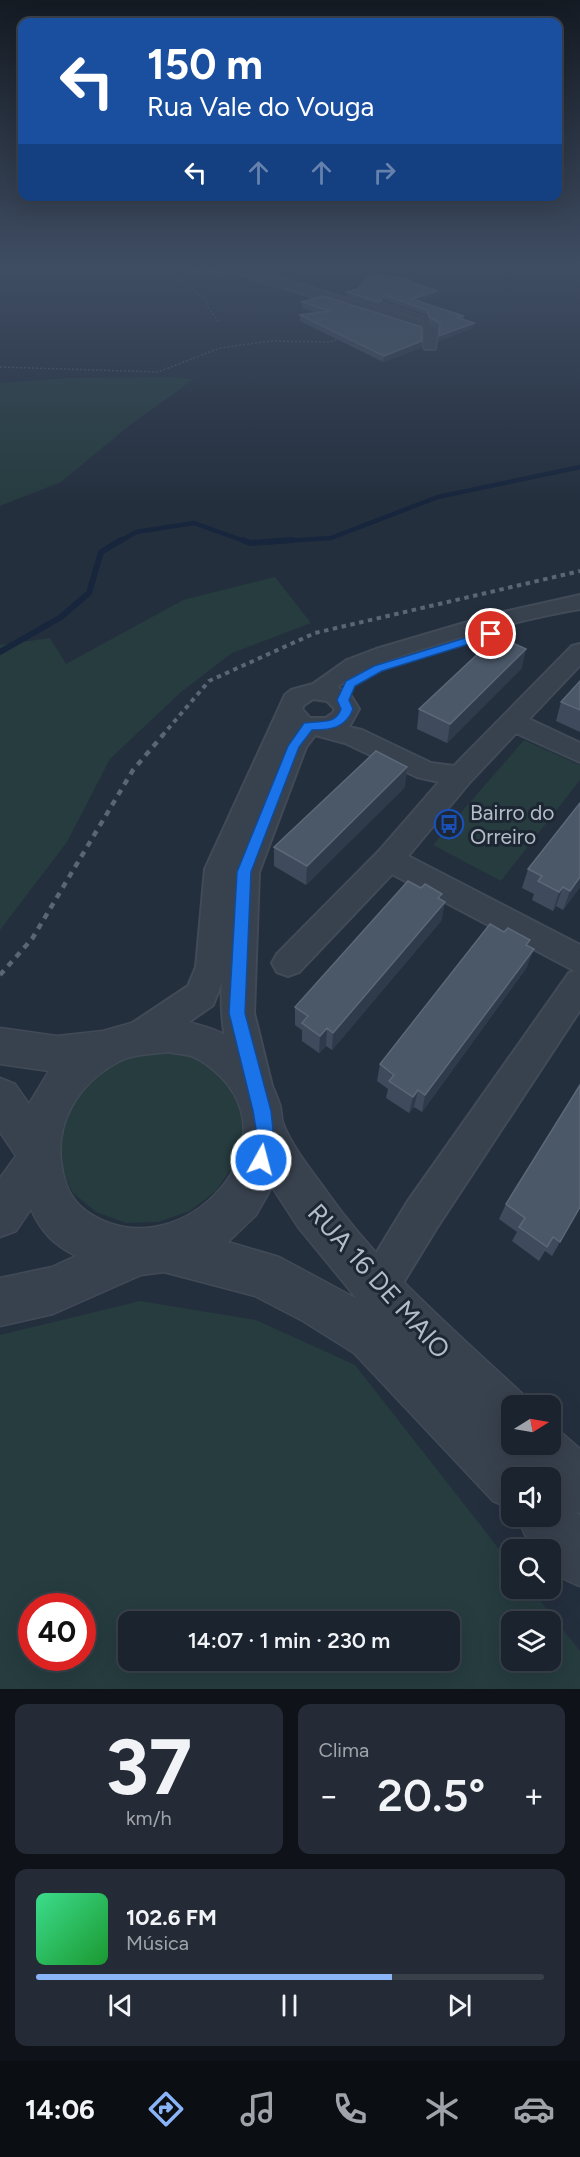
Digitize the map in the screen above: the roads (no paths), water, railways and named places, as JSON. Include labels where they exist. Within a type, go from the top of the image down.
[{"type":"street","points":[[319,691],[328,681],[371,658],[527,611],[580,602]]},
{"type":"street","points":[[307,721],[340,721],[351,683],[378,668],[533,622],[580,614]]},
{"type":"street","points":[[288,963],[389,859],[460,776],[580,651]]},
{"type":"street","points":[[319,691],[333,693],[365,723],[439,758],[460,776],[426,771],[353,736],[307,721],[291,703],[302,694],[319,691]]},
{"type":"street","points":[[0,1215],[37,1157],[41,1125],[55,1095],[65,1081],[83,1063],[122,1043],[201,994],[212,967],[220,868],[307,721]]},
{"type":"street","points":[[0,1302],[53,1290],[152,1251],[198,1237],[227,1217],[248,1190],[261,1160],[260,1111],[237,1013],[244,872],[294,746],[307,721]]},
{"type":"street","points":[[512,721],[580,753]]},
{"type":"street","points":[[389,859],[580,960]]},
{"type":"street","points":[[378,1287],[422,1215],[580,983]]},
{"type":"street","name":"RUA 16 DE MAIO","points":[[0,1046],[57,1054],[169,1035],[196,1040],[221,1052],[242,1070],[275,1152],[306,1200],[339,1243],[378,1287],[501,1408]]},
{"type":"street","points":[[0,1097],[37,1157]]},
{"type":"street","name":"RUA 16 DE MAIO","points":[[37,1157],[47,1198],[69,1227],[101,1246],[152,1251],[262,1274],[320,1304],[371,1336],[402,1365],[501,1470]]},
{"type":"street","points":[[548,1455],[580,1486]]},
{"type":"street","points":[[553,1527],[580,1558]]},
{"type":"waterway","points":[[268,542],[331,538],[438,497],[580,467]]},
{"type":"waterway","points":[[119,542],[136,532],[194,523],[247,542]]},
{"type":"waterway","points":[[0,652],[61,617],[89,593],[101,552],[121,540]]},
{"type":"waterway","points":[[243,540],[250,543],[292,540]]},
{"type":"railway","points":[[162,736],[209,681],[315,633],[580,571]]},
{"type":"railway","points":[[0,975],[32,939],[133,770],[163,735]]},
{"type":"place","name":"Bairro do Orreiro","points":[[449,824]]}]
